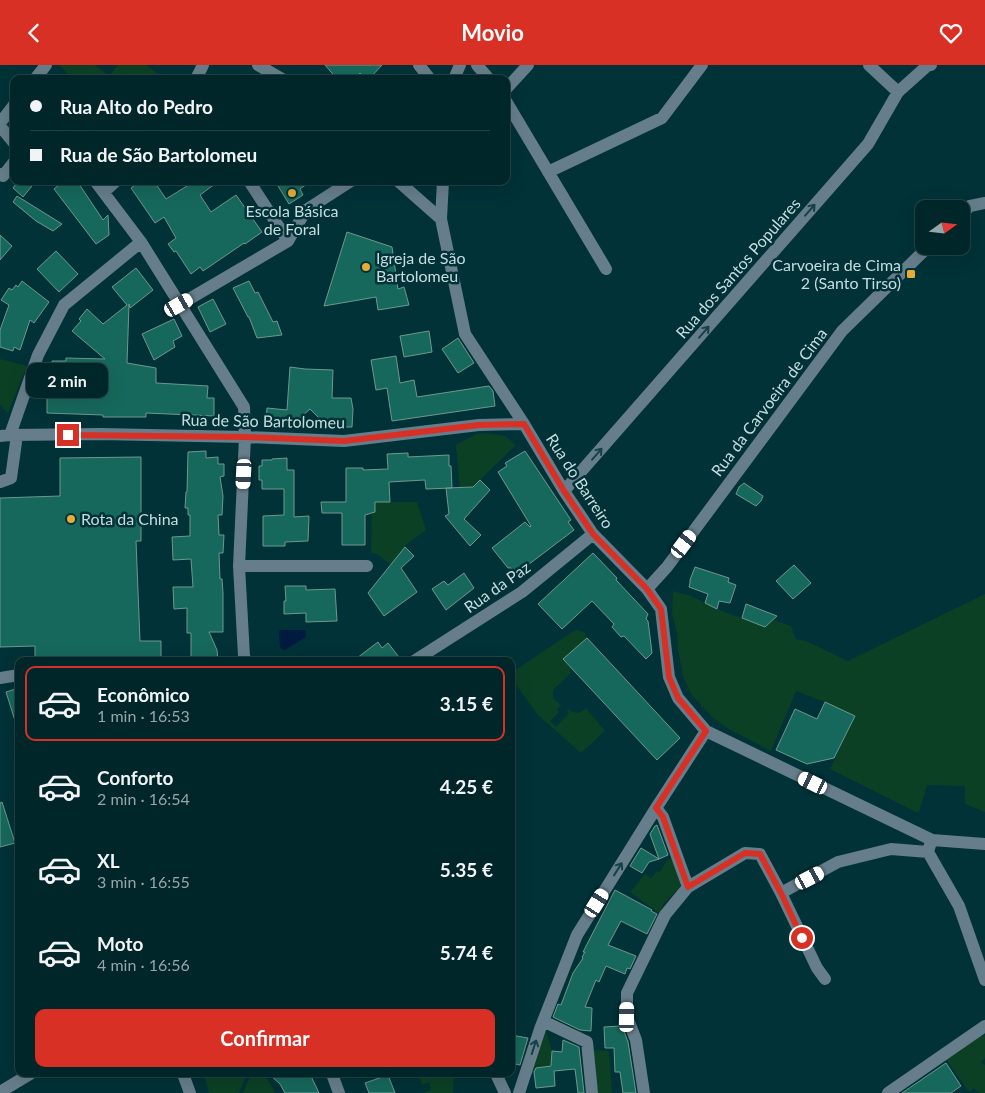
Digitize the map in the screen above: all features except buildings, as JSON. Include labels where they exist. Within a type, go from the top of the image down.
[{"type":"street","points":[[38,75],[46,65]]},
{"type":"street","points":[[258,65],[275,75]]},
{"type":"street","points":[[419,65],[427,75]]},
{"type":"street","points":[[477,65],[486,75]]},
{"type":"street","points":[[510,85],[528,65]]},
{"type":"street","points":[[548,172],[662,118],[702,65]]},
{"type":"street","points":[[869,65],[898,92]]},
{"type":"street","name":"Rua dos Santos Populares","points":[[564,491],[868,144],[898,92],[927,66],[932,65]]},
{"type":"street","points":[[510,108],[606,269]]},
{"type":"street","points":[[10,111],[0,125],[10,138]]},
{"type":"street","points":[[0,174],[3,176],[10,167]]},
{"type":"street","points":[[98,185],[141,242],[244,407],[246,437],[239,566],[244,657]]},
{"type":"street","points":[[104,192],[112,185]]},
{"type":"street","points":[[252,185],[288,241]]},
{"type":"street","points":[[179,305],[288,241],[306,210],[345,185]]},
{"type":"street","points":[[403,185],[441,219]]},
{"type":"street","name":"Rua do Barreiro","points":[[443,185],[441,219],[465,334],[593,534],[647,589],[661,609],[669,677],[678,698],[706,731]]},
{"type":"street","points":[[970,206],[985,203]]},
{"type":"street","points":[[0,482],[11,479],[9,435],[38,355],[64,305],[141,242]]},
{"type":"street","name":"Rua da Carvoeira de Cima","points":[[647,589],[667,567],[842,331],[920,255]]},
{"type":"street","name":"Rua de São Bartolomeu","points":[[9,435],[101,434],[344,441],[479,425],[524,424]]},
{"type":"street","name":"Rua da Paz","points":[[420,657],[522,592],[593,534]]},
{"type":"street","points":[[239,566],[367,567]]},
{"type":"street","points":[[0,678],[15,676]]},
{"type":"street","points":[[519,1093],[543,1021],[577,935],[706,731],[930,846],[959,906],[985,980]]},
{"type":"street","points":[[656,808],[663,817],[688,887]]},
{"type":"street","points":[[781,893],[838,862],[891,849],[985,844]]},
{"type":"street","points":[[644,1093],[636,1041],[627,1017],[627,993],[665,915],[688,887],[745,853],[760,854],[817,968],[825,979]]},
{"type":"street","points":[[543,1021],[587,1042],[592,1093]]},
{"type":"street","points":[[888,1093],[985,1026]]},
{"type":"street","points":[[0,1092],[25,1077]]},
{"type":"street","points":[[184,1077],[190,1093]]},
{"type":"street","points":[[333,1077],[339,1093]]},
{"type":"street","points":[[497,1077],[505,1093]]},
{"type":"green space","points":[[59,65],[95,65],[108,75],[69,75]]},
{"type":"green space","points":[[118,65],[146,65],[160,75],[110,75]]},
{"type":"green space","points":[[0,359],[27,366],[8,413],[0,405]]},
{"type":"green space","points":[[486,433],[505,436],[516,445],[461,501],[456,445],[476,434]]},
{"type":"green space","points":[[375,502],[417,502],[426,530],[407,544],[391,565],[377,554],[371,553],[372,513]]},
{"type":"green space","points":[[673,591],[691,596],[717,609],[765,627],[773,620],[791,626],[796,639],[808,642],[848,661],[985,594],[985,812],[965,804],[965,786],[927,785],[919,812],[916,812],[830,769],[855,716],[796,691],[771,751],[727,728],[713,718],[691,694],[683,676],[677,633],[672,614]]},
{"type":"green space","points":[[574,631],[584,632],[587,638],[563,659],[572,669],[571,673],[553,690],[553,698],[561,705],[557,709],[559,712],[550,721],[556,727],[569,713],[568,709],[579,713],[586,708],[605,731],[581,753],[538,715],[515,683],[515,670]]},
{"type":"green space","points":[[674,857],[681,876],[680,886],[663,904],[660,914],[630,892],[645,874],[651,878],[657,871],[660,872],[667,860]]},
{"type":"green space","points":[[544,1031],[546,1031],[552,1051],[551,1066],[547,1066],[547,1068],[556,1071],[532,1073]]},
{"type":"green space","points":[[982,1035],[985,1035],[985,1058],[981,1062],[985,1065],[985,1093],[979,1093],[974,1088],[969,1092],[946,1059]]},
{"type":"green space","points":[[591,1050],[609,1051],[612,1093],[595,1093]]},
{"type":"green space","points":[[205,1077],[246,1077],[239,1093],[209,1093]]},
{"type":"green space","points":[[250,1077],[264,1077],[275,1092],[273,1093],[243,1093]]},
{"type":"green space","points":[[419,1077],[454,1077],[453,1093],[423,1093],[431,1090],[429,1082],[422,1085]]},
{"type":"water","points":[[280,630],[306,630],[306,637],[285,650],[280,648]]},
{"type":"place","name":"Escola Básica de Foral","points":[[292,193]]},
{"type":"place","name":"Igreja de São Bartolomeu","points":[[366,267]]},
{"type":"place","name":"Carvoeira de Cima 2 (Santo Tirso)","points":[[911,274]]},
{"type":"place","name":"Rota da China","points":[[71,519]]},
{"type":"route","points":[[68,435],[246,437],[344,441],[479,425],[524,424],[564,491],[593,534],[647,589],[661,609],[669,677],[678,698],[706,731],[656,808],[663,817],[688,887],[745,853],[760,854],[802,938]]}]
